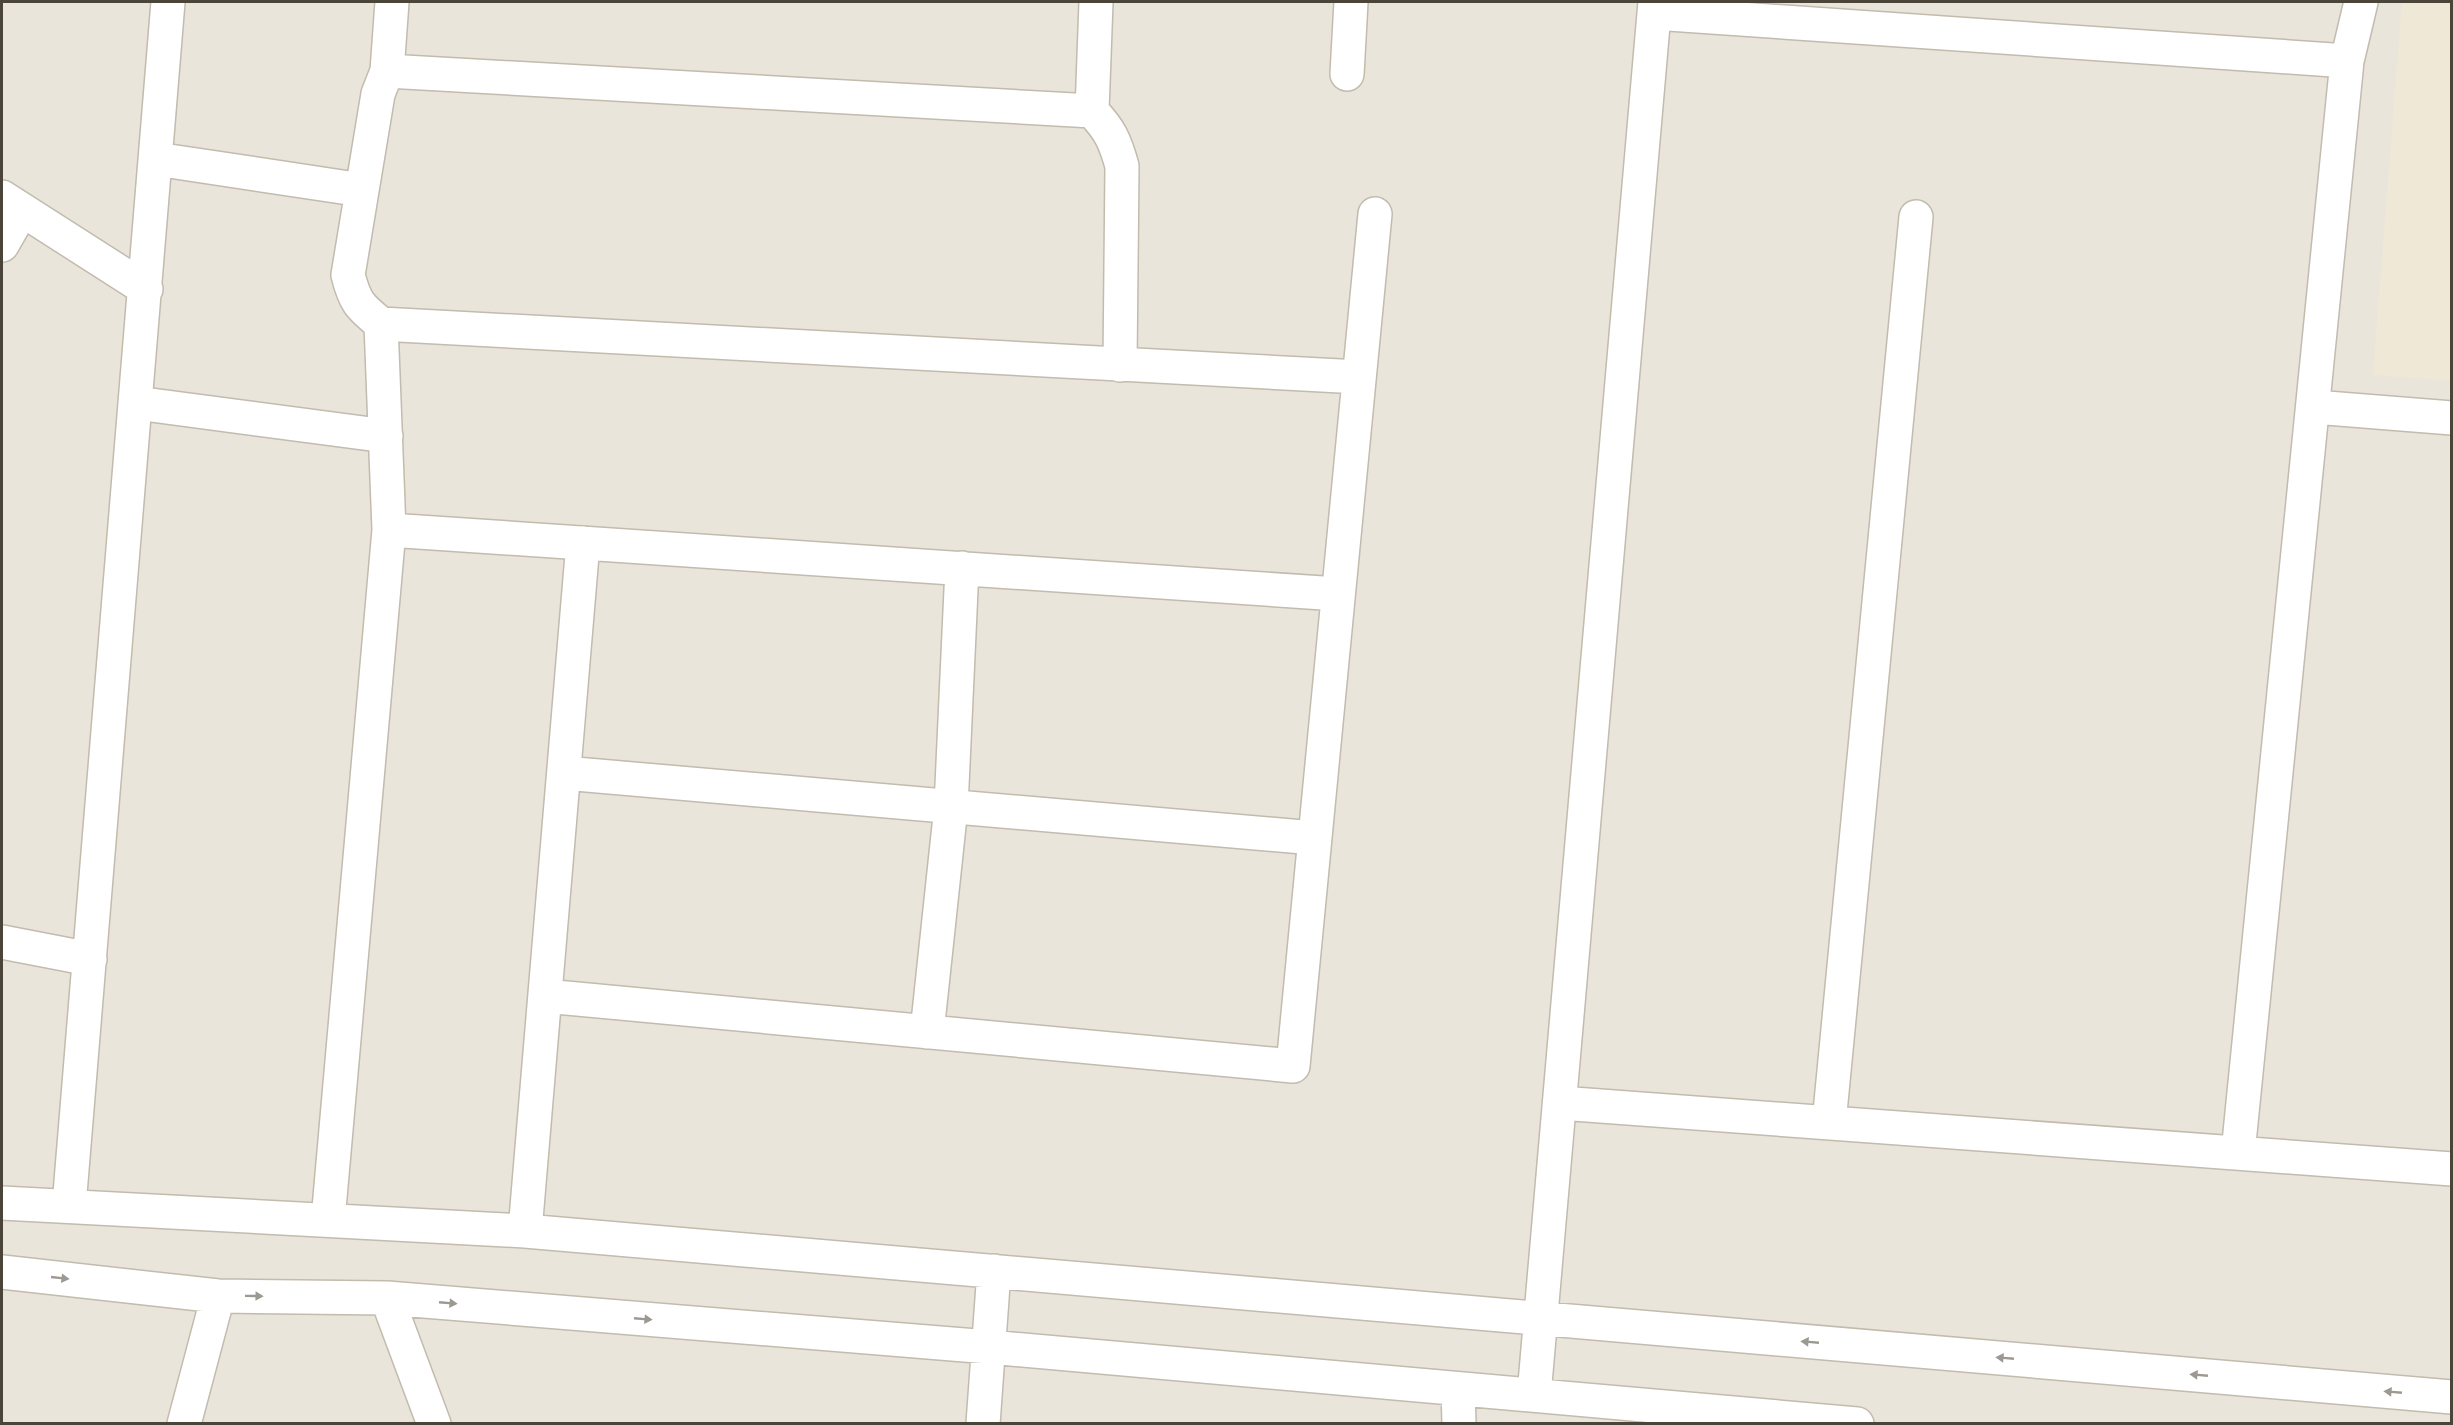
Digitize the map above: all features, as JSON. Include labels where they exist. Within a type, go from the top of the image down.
[{"type":"street","points":[[69,1206],[168,2]]},
{"type":"street","points":[[393,2],[387,71],[378,94],[348,275],[354,299],[364,311],[381,324],[1359,378]]},
{"type":"street","points":[[1092,111],[1096,2]]},
{"type":"street","points":[[1347,74],[1351,2]]},
{"type":"street","points":[[2238,1153],[2347,61],[2361,2]]},
{"type":"street","points":[[1534,1395],[1654,7],[2347,61]]},
{"type":"street","points":[[387,71],[1092,111],[1106,126],[1116,142],[1122,166],[1120,365]]},
{"type":"street","points":[[156,159],[362,190]]},
{"type":"street","points":[[2,245],[12,203],[146,288]]},
{"type":"street","points":[[545,996],[1293,1066],[1375,214]]},
{"type":"street","points":[[1829,1123],[1916,217]]},
{"type":"street","points":[[328,1220],[389,530],[381,324]]},
{"type":"street","points":[[136,403],[386,436]]},
{"type":"street","points":[[2314,407],[2451,418]]},
{"type":"street","points":[[389,530],[1338,594]]},
{"type":"street","points":[[525,1231],[583,543]]},
{"type":"street","points":[[927,1032],[951,807],[962,568]]},
{"type":"street","points":[[564,773],[1314,838]]},
{"type":"street","points":[[2,942],[90,960]]},
{"type":"street","points":[[1560,1102],[2451,1169]]},
{"type":"street","points":[[2,1203],[525,1231],[2451,1397]]},
{"type":"street","points":[[983,1424],[994,1271]]},
{"type":"street","points":[[2,1272],[218,1296],[387,1298],[989,1347],[1857,1424]]},
{"type":"street","points":[[184,1424],[218,1296]]},
{"type":"street","points":[[387,1298],[434,1424]]},
{"type":"street","points":[[1458,1389],[1459,1424]]},
{"type":"shaded area","points":[[2,2],[2451,2],[2451,1423],[2,1423]]},
{"type":"shaded area","points":[[2402,2],[2451,2],[2451,381],[2373,375]]}]
